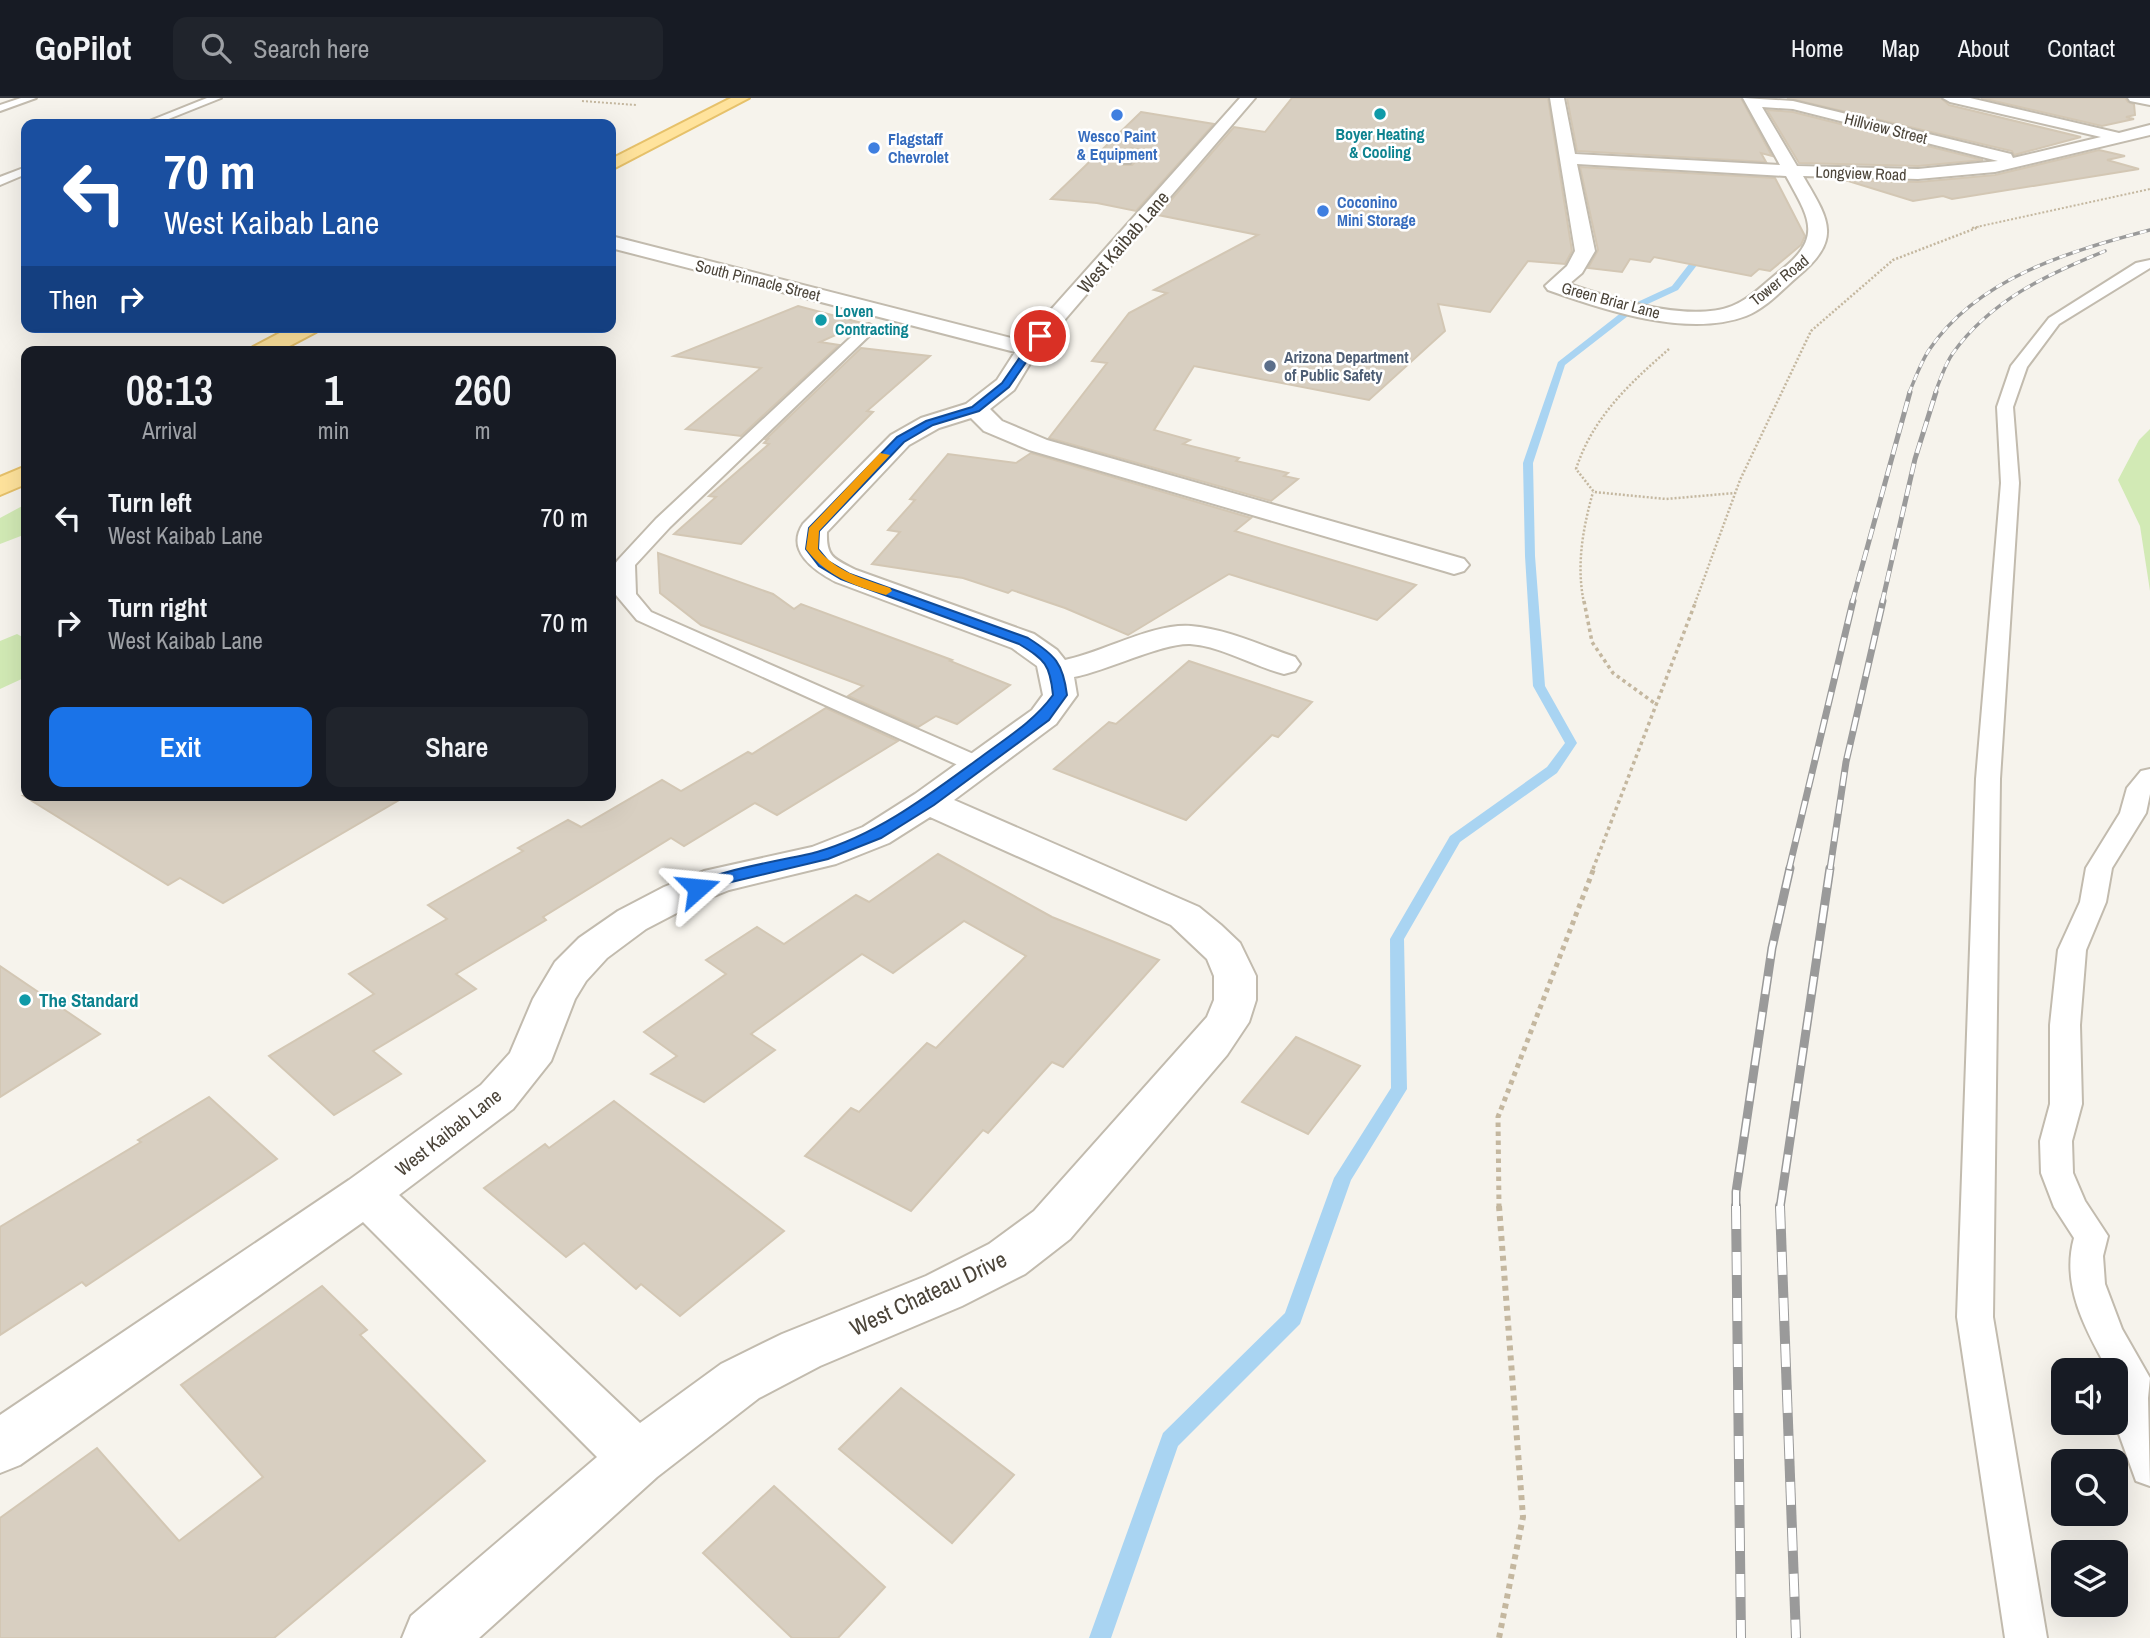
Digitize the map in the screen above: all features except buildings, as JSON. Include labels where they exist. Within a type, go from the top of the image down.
[{"type":"main road","points":[[616,163],[741,98]]},
{"type":"main road","points":[[272,346],[297,333]]},
{"type":"main road","points":[[0,487],[21,476]]},
{"type":"street","name":"West Kaibab Lane","points":[[0,1447],[366,1194],[497,1097],[529,1061],[554,999],[570,972],[593,948],[632,920],[678,896],[718,880],[823,856],[876,835],[928,802],[1044,717],[1060,695],[1057,671],[1045,654],[1023,641],[846,576],[823,564],[812,549],[813,530],[900,440],[930,423],[975,409],[1006,385],[1028,349],[1248,98]]},
{"type":"street","name":"Green Briar Lane","points":[[1557,98],[1585,251],[1575,269],[1555,286],[1647,310],[1703,318],[1726,316],[1741,311]]},
{"type":"street","points":[[1950,98],[2122,137]]},
{"type":"street","points":[[2135,98],[2150,101]]},
{"type":"street","name":"Hillview Street","points":[[1750,99],[1793,105],[2020,161]]},
{"type":"street","name":"Tower Road","points":[[1741,311],[1808,258],[1819,237],[1817,216],[1750,99]]},
{"type":"street","name":"Longview Road","points":[[1567,158],[1918,174],[1977,170],[2150,130]]},
{"type":"street","name":"South Pinnacle Street","points":[[616,243],[1028,349]]},
{"type":"street","points":[[975,409],[993,426],[1038,445],[1454,565]]},
{"type":"street","points":[[1057,671],[1092,664],[1163,639],[1189,635],[1215,640],[1284,664]]},
{"type":"street","name":"West Chateau Drive","points":[[433,1638],[637,1458],[740,1381],[801,1350],[944,1291],[1007,1259],[1052,1224],[1211,1044],[1227,1022],[1235,1000],[1235,976],[1225,953],[1185,916],[928,802]]},
{"type":"street","points":[[366,1194],[637,1458]]},
{"type":"lane","points":[[0,108],[31,98]]},
{"type":"lane","points":[[160,119],[216,98]]},
{"type":"lane","points":[[0,181],[21,172]]},
{"type":"lane","points":[[2026,1638],[1975,1317],[1988,779],[2010,483],[2005,407],[2019,366],[2054,321],[2141,266],[2150,264]]},
{"type":"lane","points":[[869,328],[663,523],[625,564],[626,595],[644,616],[978,765]]},
{"type":"lane","points":[[2150,776],[2139,788],[2133,813],[2099,868],[2093,902],[2072,950],[2065,1025],[2066,1104],[2056,1141],[2057,1172],[2071,1207],[2091,1236],[2085,1256],[2087,1284],[2107,1335],[2132,1379],[2129,1398],[2137,1435],[2150,1468]]},
{"type":"path","points":[[582,101],[636,105]]},
{"type":"path","points":[[1499,1638],[1522,1517],[1499,1216],[1498,1116],[1657,705],[1735,493],[1811,331],[1892,260],[1973,228],[2150,189]]},
{"type":"path","points":[[1703,318],[1621,391],[1582,444],[1576,469],[1594,492],[1666,499],[1735,493]]},
{"type":"path","points":[[1594,492],[1581,530],[1581,588],[1592,642],[1613,673],[1657,705]]},
{"type":"green space","points":[[2150,429],[2150,591],[2140,526],[2118,480],[2139,440]]},
{"type":"green space","points":[[21,507],[21,536],[0,544],[0,518]]},
{"type":"green space","points":[[17,634],[21,636],[21,679],[0,689],[0,641]]},
{"type":"waterway","points":[[1100,1638],[1170,1440],[1293,1318],[1343,1178],[1399,1089],[1397,939],[1455,839],[1552,770],[1571,743],[1539,686],[1530,556],[1528,463],[1561,364],[1634,307],[1675,288],[1703,252]]},
{"type":"railway","points":[[1909,393],[1929,350],[1949,325],[1973,303],[2028,270],[2089,247],[2150,230]]},
{"type":"railway","points":[[1935,393],[1953,353],[1984,318],[2021,291],[2105,251]]},
{"type":"railway","points":[[1852,603],[1910,392]]},
{"type":"railway","points":[[1882,603],[1915,459],[1936,392]]},
{"type":"railway","points":[[1789,869],[1853,601]]},
{"type":"railway","points":[[1830,869],[1846,762],[1883,601]]},
{"type":"railway","points":[[1736,1206],[1772,948],[1790,868]]},
{"type":"railway","points":[[1780,1208],[1830,868]]},
{"type":"railway","points":[[1736,1206],[1741,1638]]},
{"type":"railway","points":[[1780,1208],[1796,1638]]},
{"type":"slow traffic","points":[[884,455],[813,530],[812,549],[823,564],[886,591]]},
{"type":"place","name":"Boyer Heating & Cooling","points":[[1380,114]]},
{"type":"place","name":"Wesco Paint & Equipment","points":[[1117,115]]},
{"type":"place","name":"Flagstaff Chevrolet","points":[[874,148]]},
{"type":"place","name":"Coconino Mini Storage","points":[[1323,211]]},
{"type":"place","name":"Loven Contracting","points":[[821,320]]},
{"type":"place","name":"Arizona Department of Public Safety","points":[[1270,366]]},
{"type":"place","name":"The Standard","points":[[25,1000]]},
{"type":"route","points":[[698,888],[718,880],[823,856],[876,835],[928,802],[1044,717],[1060,695],[1057,671],[1045,654],[1023,641],[846,576],[823,564],[812,549],[813,530],[885,454],[900,440],[930,423],[975,409],[1006,385],[1028,349],[1040,336]]}]
